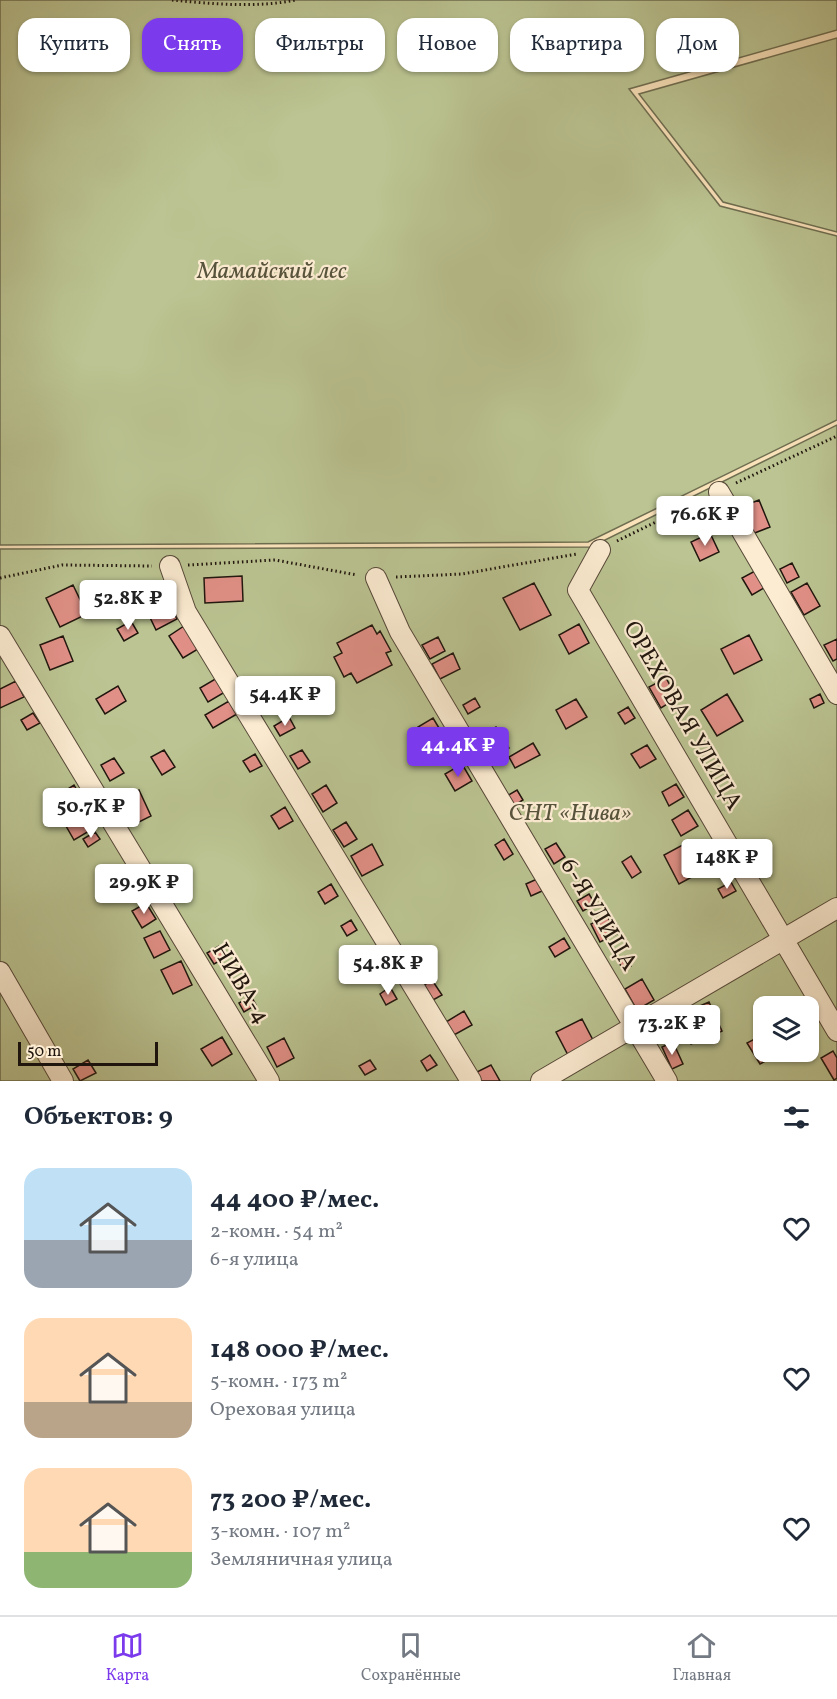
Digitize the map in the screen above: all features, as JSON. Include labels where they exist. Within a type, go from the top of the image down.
[{"type":"street","points":[[719,492],[837,694]]},
{"type":"street","name":"ОРЕХОВАЯ УЛИЦА","points":[[600,550],[578,590],[837,1031]]},
{"type":"street","points":[[170,566],[186,612],[471,1081]]},
{"type":"street","name":"6-Я УЛИЦА","points":[[376,578],[400,632],[667,1081]]},
{"type":"street","name":"НИВА-4","points":[[0,636],[269,1081]]},
{"type":"street","points":[[541,1081],[837,908]]},
{"type":"street","points":[[0,972],[63,1081]]},
{"type":"path","points":[[172,0],[216,3],[279,3],[296,0]]},
{"type":"path","points":[[0,578],[62,565],[170,566],[275,560],[376,578],[462,574],[600,550],[655,521],[837,436]]},
{"type":"green space","name":"Мамайский лес","points":[[0,0],[837,0],[837,30],[739,58],[739,18],[656,18],[656,72],[689,72],[629,89],[720,206],[837,236],[837,420],[588,542],[0,545]]},
{"type":"green space","points":[[837,38],[837,232],[723,202],[639,94],[717,72],[739,72],[739,66]]},
{"type":"green space","name":"СНТ «Нива»","points":[[837,425],[837,1081],[0,1081],[0,549],[591,547]]},
{"type":"building","points":[[759,500],[770,527],[752,534],[741,507]]},
{"type":"building","points":[[710,533],[719,552],[700,561],[691,542]]},
{"type":"building","points":[[792,563],[799,577],[787,583],[780,569]]},
{"type":"building","points":[[755,571],[764,588],[752,595],[742,578]]},
{"type":"building","points":[[242,576],[243,601],[205,603],[204,578]]},
{"type":"building","points":[[534,583],[551,615],[520,630],[503,598]]},
{"type":"building","points":[[807,583],[820,606],[804,615],[791,592]]},
{"type":"building","points":[[73,585],[87,614],[60,627],[46,598]]},
{"type":"building","points":[[166,597],[177,619],[156,630],[145,607]]},
{"type":"building","points":[[131,621],[138,633],[124,641],[117,629]]},
{"type":"building","points":[[579,624],[589,643],[569,654],[559,635]]},
{"type":"building","points":[[372,625],[377,634],[380,631],[391,651],[386,653],[392,665],[357,683],[351,673],[344,677],[334,657],[342,653],[337,643]]},
{"type":"building","points":[[184,626],[198,649],[183,658],[169,636]]},
{"type":"building","points":[[749,635],[762,660],[734,674],[721,649]]},
{"type":"building","points":[[63,636],[73,661],[50,670],[40,645]]},
{"type":"building","points":[[438,637],[445,651],[430,659],[422,645]]},
{"type":"building","points":[[837,639],[837,659],[833,661],[824,645]]},
{"type":"building","points":[[453,653],[460,669],[440,679],[432,664]]},
{"type":"building","points":[[217,678],[225,692],[208,702],[200,688]]},
{"type":"building","points":[[666,678],[677,698],[661,708],[649,687]]},
{"type":"building","points":[[16,681],[24,697],[0,708],[0,689]]},
{"type":"building","points":[[118,686],[126,701],[105,714],[96,699]]},
{"type":"building","points":[[727,694],[743,721],[717,736],[701,710]]},
{"type":"building","points":[[820,694],[824,703],[814,708],[810,699]]},
{"type":"building","points":[[475,698],[480,707],[468,714],[463,705]]},
{"type":"building","points":[[576,699],[587,717],[566,729],[556,710]]},
{"type":"building","points":[[229,701],[237,714],[213,728],[205,715]]},
{"type":"building","points":[[628,707],[635,718],[625,724],[618,713]]},
{"type":"building","points":[[33,713],[40,723],[27,730],[21,720]]},
{"type":"building","points":[[289,717],[295,728],[280,736],[274,726]]},
{"type":"building","points":[[433,718],[445,738],[430,746],[418,727]]},
{"type":"building","points":[[496,727],[509,748],[493,758],[480,736]]},
{"type":"building","points":[[533,743],[540,755],[515,768],[509,757]]},
{"type":"building","points":[[647,745],[656,759],[640,768],[631,754]]},
{"type":"building","points":[[164,750],[175,767],[162,775],[151,757]]},
{"type":"building","points":[[302,750],[310,762],[298,769],[290,756]]},
{"type":"building","points":[[255,754],[262,766],[250,772],[243,761]]},
{"type":"building","points":[[114,758],[124,773],[110,781],[101,765]]},
{"type":"building","points":[[462,764],[472,781],[455,791],[445,774]]},
{"type":"building","points":[[676,784],[684,797],[669,806],[662,792]]},
{"type":"building","points":[[74,785],[82,799],[68,807],[60,794]]},
{"type":"building","points":[[326,785],[337,803],[323,812],[312,794]]},
{"type":"building","points":[[139,790],[151,816],[133,825],[120,799]]},
{"type":"building","points":[[517,790],[523,800],[513,806],[507,796]]},
{"type":"building","points":[[285,807],[293,821],[279,829],[271,816]]},
{"type":"building","points":[[688,810],[698,826],[681,836],[672,820]]},
{"type":"building","points":[[87,813],[96,827],[74,840],[66,826]]},
{"type":"building","points":[[346,822],[357,839],[344,847],[333,830]]},
{"type":"building","points":[[95,832],[100,839],[88,847],[83,839]]},
{"type":"building","points":[[504,839],[513,854],[504,860],[495,845]]},
{"type":"building","points":[[690,841],[705,870],[679,884],[664,855]]},
{"type":"building","points":[[556,843],[565,857],[554,864],[545,849]]},
{"type":"building","points":[[372,844],[383,865],[362,876],[351,856]]},
{"type":"building","points":[[631,856],[641,872],[632,878],[622,862]]},
{"type":"building","points":[[175,875],[181,884],[171,890],[165,881]]},
{"type":"building","points":[[537,879],[542,891],[531,896],[526,884]]},
{"type":"building","points":[[731,882],[736,891],[723,898],[718,889]]},
{"type":"building","points":[[331,884],[338,896],[325,904],[318,892]]},
{"type":"building","points":[[589,894],[595,904],[583,911],[577,901]]},
{"type":"building","points":[[146,903],[156,919],[142,928],[132,911]]},
{"type":"building","points":[[607,916],[617,934],[600,942],[591,924]]},
{"type":"building","points":[[351,920],[357,930],[347,936],[341,926]]},
{"type":"building","points":[[160,931],[170,950],[154,958],[144,938]]},
{"type":"building","points":[[564,938],[570,948],[555,957],[549,947]]},
{"type":"building","points":[[219,946],[225,958],[214,964],[207,953]]},
{"type":"building","points":[[370,949],[379,963],[369,969],[361,955]]},
{"type":"building","points":[[626,956],[631,966],[622,969],[618,959]]},
{"type":"building","points":[[181,961],[192,985],[173,994],[161,970]]},
{"type":"building","points":[[642,979],[654,1000],[637,1010],[625,989]]},
{"type":"building","points":[[432,980],[442,995],[433,1000],[424,985]]},
{"type":"building","points":[[390,987],[397,999],[386,1005],[380,994]]},
{"type":"building","points":[[251,996],[256,1005],[244,1012],[239,1003]]},
{"type":"building","points":[[709,1002],[722,1031],[691,1044],[679,1015]]},
{"type":"building","points":[[464,1011],[472,1025],[454,1035],[446,1022]]},
{"type":"building","points":[[582,1019],[595,1044],[569,1057],[556,1032]]},
{"type":"building","points":[[222,1037],[232,1054],[212,1066],[201,1049]]},
{"type":"building","points":[[284,1038],[294,1058],[277,1067],[267,1047]]},
{"type":"building","points":[[753,1040],[753,1053],[747,1043]]},
{"type":"building","points":[[673,1042],[683,1064],[672,1069],[662,1047]]},
{"type":"building","points":[[833,1051],[837,1058],[837,1078],[834,1080],[821,1058]]},
{"type":"building","points":[[430,1055],[437,1065],[427,1071],[421,1061]]},
{"type":"building","points":[[88,1060],[96,1073],[80,1081],[73,1069]]},
{"type":"building","points":[[370,1060],[376,1069],[365,1075],[359,1066]]},
{"type":"building","points":[[491,1065],[500,1081],[477,1081],[477,1072]]}]
